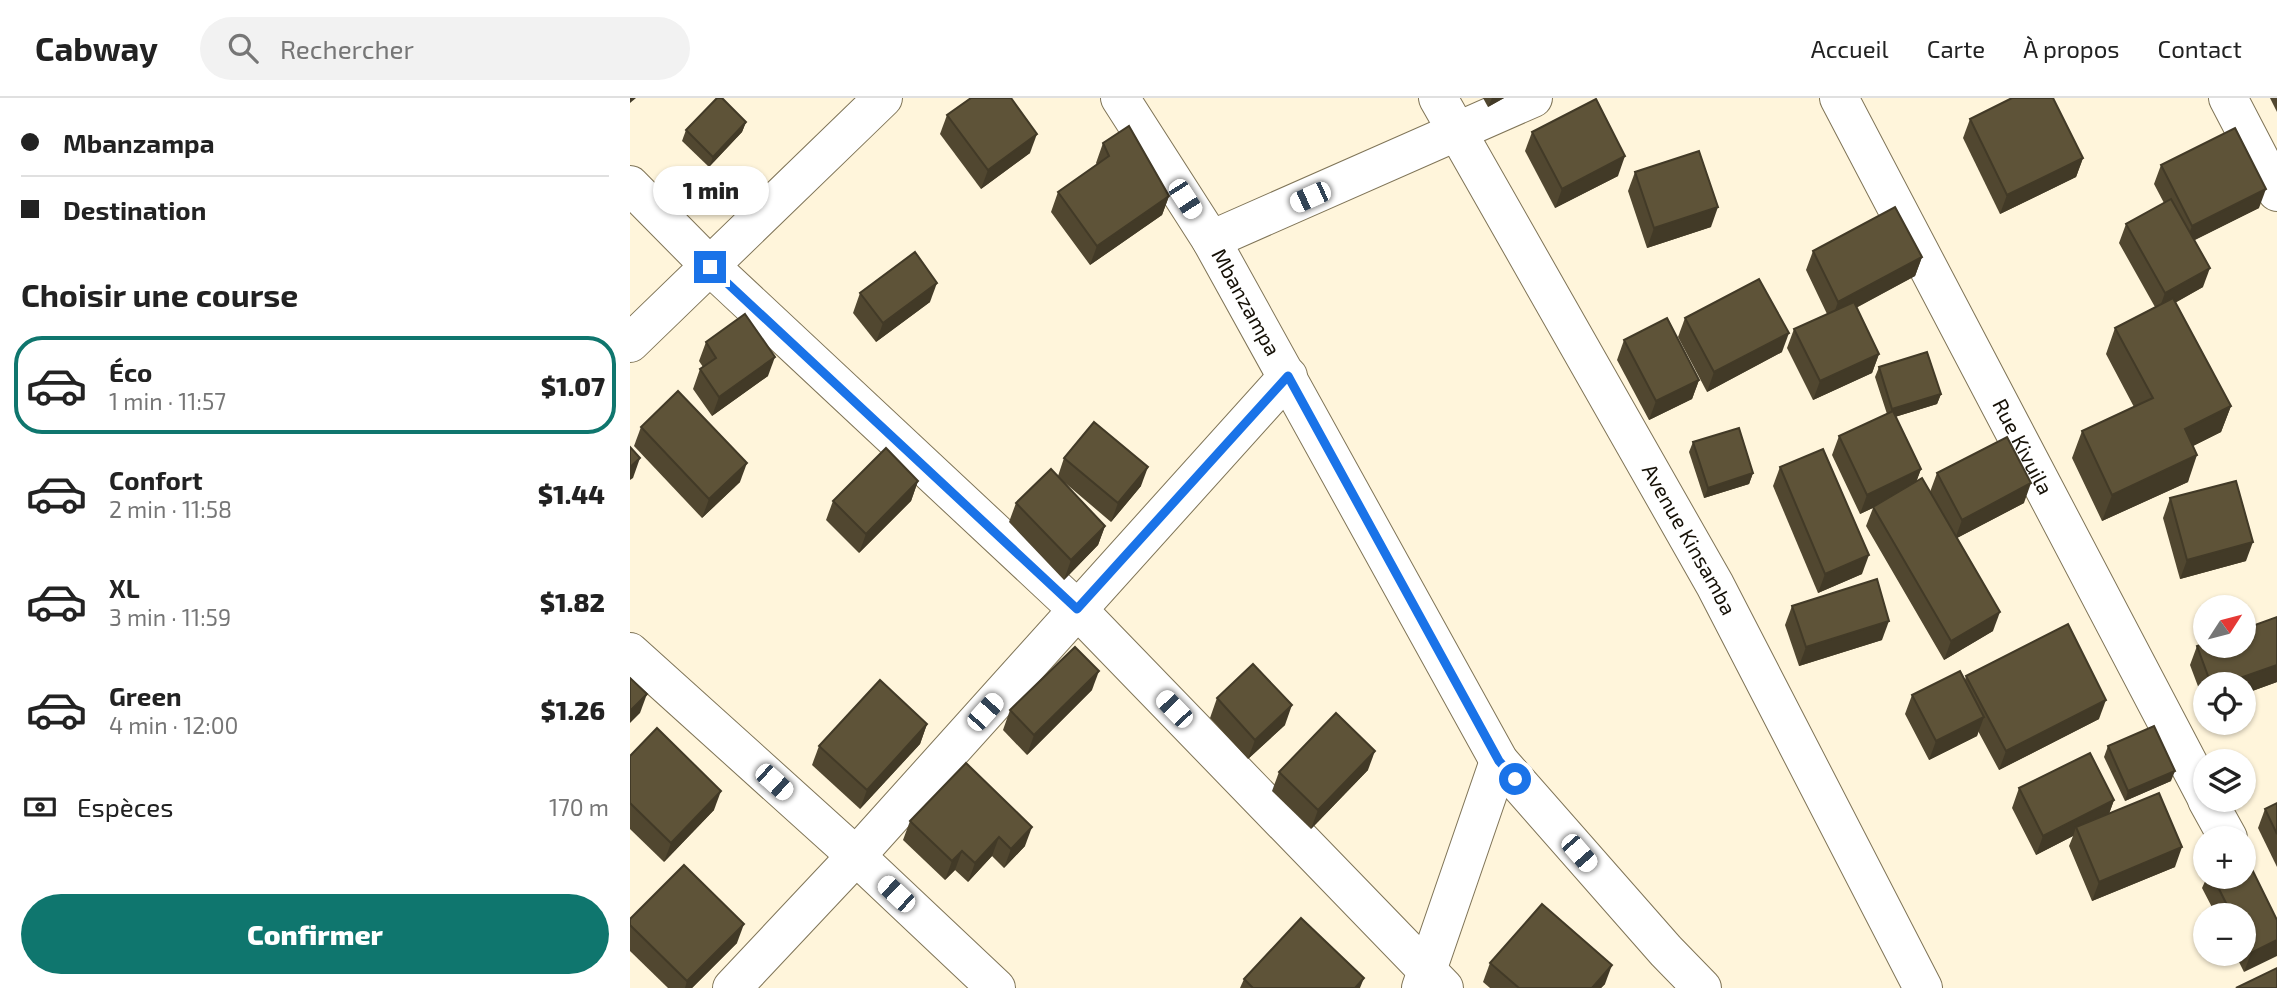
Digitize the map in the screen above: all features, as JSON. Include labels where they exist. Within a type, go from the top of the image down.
[{"type":"street","points":[[630,343],[883,98]]},
{"type":"street","name":"Mbanzampa","points":[[1120,98],[1211,240],[1499,761],[1666,951],[1702,988]]},
{"type":"street","name":"Avenue Kinsamba","points":[[1438,98],[1715,585],[1923,988]]},
{"type":"street","points":[[1211,240],[1533,98]]},
{"type":"street","name":"Rue Kivuila","points":[[1839,98],[2193,772]]},
{"type":"street","points":[[2228,98],[2277,192]]},
{"type":"street","points":[[630,185],[710,267],[1077,609],[1430,982],[1499,761]]},
{"type":"street","points":[[732,988],[856,856],[1288,376]]},
{"type":"street","points":[[630,652],[856,856],[996,988]]},
{"type":"building","points":[[717,98],[722,98],[746,122],[713,157],[686,130]]},
{"type":"building","points":[[971,98],[1011,98],[1037,134],[988,170],[947,115]]},
{"type":"building","points":[[2012,98],[2053,98],[2083,158],[2007,195],[1970,119]]},
{"type":"building","points":[[1596,99],[1625,156],[1562,189],[1532,132]]},
{"type":"building","points":[[1129,126],[1169,196],[1097,246],[1058,192],[1109,156],[1103,143]]},
{"type":"building","points":[[2235,128],[2266,189],[2192,226],[2161,165]]},
{"type":"building","points":[[1699,151],[1718,207],[1654,228],[1635,172]]},
{"type":"building","points":[[2171,199],[2210,268],[2165,293],[2126,224]]},
{"type":"building","points":[[1895,207],[1922,257],[1838,302],[1813,251]]},
{"type":"building","points":[[915,252],[937,283],[883,323],[860,293]]},
{"type":"building","points":[[1759,279],[1789,333],[1714,372],[1685,318]]},
{"type":"building","points":[[2173,298],[2231,406],[2185,429],[2197,455],[2112,495],[2082,431],[2153,398],[2115,328]]},
{"type":"building","points":[[1854,302],[1879,354],[1820,381],[1794,329]]},
{"type":"building","points":[[745,314],[775,357],[719,397],[700,369],[716,358],[706,342]]},
{"type":"building","points":[[1667,318],[1699,380],[1656,401],[1624,340]]},
{"type":"building","points":[[1927,352],[1941,394],[1892,409],[1879,367]]},
{"type":"building","points":[[678,391],[747,463],[709,499],[641,427]]},
{"type":"building","points":[[1893,411],[1921,469],[1867,495],[1839,436]]},
{"type":"building","points":[[1094,422],[1148,467],[1118,503],[1064,458]]},
{"type":"building","points":[[1739,428],[1753,473],[1708,488],[1693,442]]},
{"type":"building","points":[[2007,437],[2031,483],[1962,520],[1937,473]]},
{"type":"building","points":[[630,447],[640,458],[630,467]]},
{"type":"building","points":[[886,448],[918,481],[866,534],[833,501]]},
{"type":"building","points":[[1823,449],[1869,555],[1825,574],[1780,467]]},
{"type":"building","points":[[1051,469],[1105,526],[1071,560],[1016,503]]},
{"type":"building","points":[[1922,478],[2000,612],[1951,641],[1873,507]]},
{"type":"building","points":[[2236,481],[2253,542],[2187,560],[2170,498]]},
{"type":"building","points":[[1877,579],[1889,621],[1806,647],[1792,606]]},
{"type":"building","points":[[2277,617],[2277,665],[2256,672],[2207,672],[2201,658],[2256,658],[2256,625]]},
{"type":"building","points":[[2068,624],[2106,700],[2006,751],[1966,676]]},
{"type":"building","points":[[1075,647],[1099,671],[1034,735],[1010,710]]},
{"type":"building","points":[[1253,664],[1292,705],[1255,740],[1217,698]]},
{"type":"building","points":[[1960,671],[1984,717],[1936,741],[1912,695]]},
{"type":"building","points":[[630,678],[647,694],[630,711]]},
{"type":"building","points":[[880,680],[927,724],[867,790],[819,746]]},
{"type":"building","points":[[1336,713],[1375,751],[1318,810],[1279,772]]},
{"type":"building","points":[[2154,726],[2175,771],[2128,791],[2108,746]]},
{"type":"building","points":[[657,728],[721,791],[671,843],[630,803],[630,756]]},
{"type":"building","points":[[2090,753],[2114,800],[2043,836],[2019,788]]},
{"type":"building","points":[[966,763],[1032,827],[1011,849],[999,837],[975,863],[962,851],[952,861],[910,821]]},
{"type":"building","points":[[2159,793],[2182,847],[2099,882],[2076,827]]},
{"type":"building","points":[[2277,803],[2277,834],[2265,809]]},
{"type":"building","points":[[684,865],[744,924],[687,981],[630,925],[630,919]]},
{"type":"building","points":[[2256,877],[2277,920],[2277,940],[2256,950],[2256,903],[2226,903],[2219,889],[2256,889]]},
{"type":"building","points":[[1542,904],[1612,965],[1592,988],[1519,988],[1490,963]]},
{"type":"building","points":[[1301,918],[1364,978],[1355,988],[1253,988],[1244,979]]},
{"type":"building","points":[[2277,968],[2277,988],[2236,988]]},
{"type":"route","points":[[710,267],[1077,609],[1288,376],[1499,761],[1515,779]]}]
